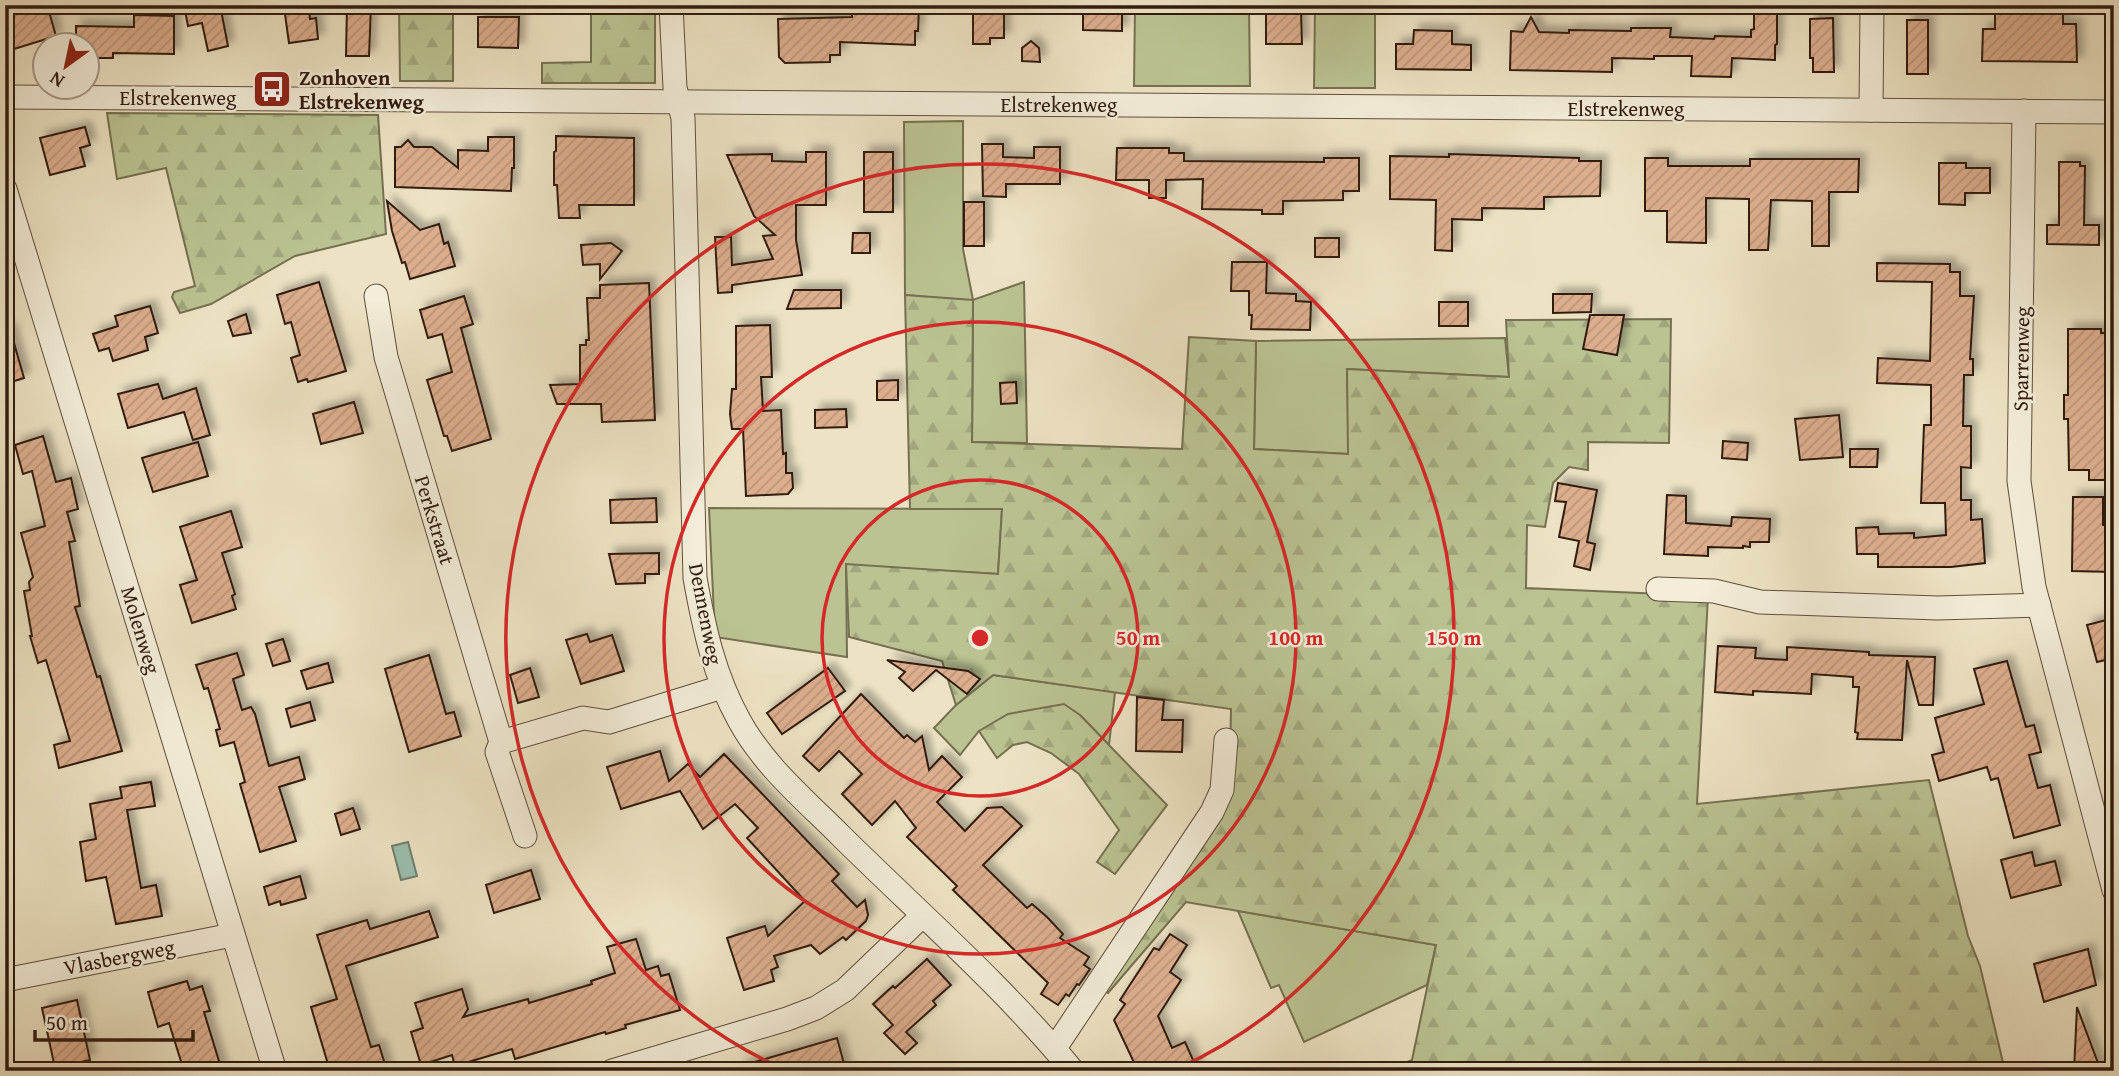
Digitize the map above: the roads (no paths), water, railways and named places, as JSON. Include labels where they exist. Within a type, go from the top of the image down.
[{"type":"street","name":"Dennenweg","points":[[671,5],[675,89],[683,118],[695,578],[707,642],[722,687],[740,723],[777,772],[1021,1010],[1073,1071]]},
{"type":"street","points":[[1871,110],[1872,5]]},
{"type":"street","name":"Elstrekenweg","points":[[5,97],[2114,112]]},
{"type":"street","name":"Sparrenweg","points":[[2024,111],[2020,481],[2034,587],[2114,890]]},
{"type":"street","name":"Molenweg","points":[[5,189],[275,1071]]},
{"type":"street","name":"Perkstraat","points":[[376,296],[386,357],[501,742],[497,752],[525,836]]},
{"type":"street","points":[[1658,589],[1714,591],[1760,602],[1938,608],[2039,605]]},
{"type":"street","points":[[501,742],[583,718],[609,722],[722,687]]},
{"type":"street","points":[[1055,1048],[1212,812],[1222,790],[1226,740]]},
{"type":"street","points":[[612,1071],[816,1008],[845,990],[922,916]]},
{"type":"street","name":"Vlasbergweg","points":[[5,980],[232,935]]},
{"type":"place","name":"Zonhoven Elstrekenweg","points":[[272,89]]}]
